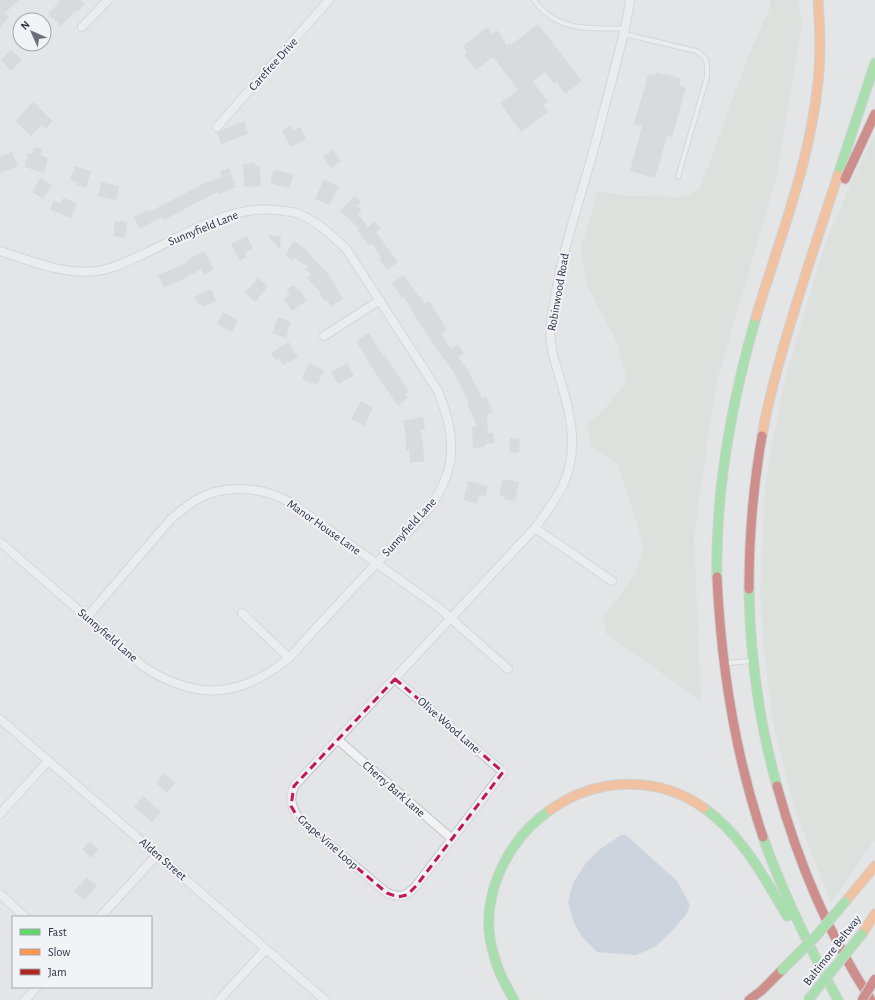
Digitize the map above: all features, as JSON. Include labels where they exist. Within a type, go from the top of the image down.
[{"type":"highway","points":[[818,0],[820,26],[818,85],[812,127],[804,160],[755,322],[741,374],[731,421],[724,467],[719,516],[717,562],[724,663],[739,751],[751,798],[770,856],[796,918],[838,1000]]},
{"type":"highway","points":[[871,1000],[834,938],[807,878],[777,788],[758,705],[753,661],[749,565],[756,473],[763,429],[773,385],[840,165],[875,62]]},
{"type":"highway","points":[[801,289],[849,167],[875,114]]},
{"type":"highway","points":[[514,1000],[498,973],[492,953],[489,934],[490,908],[494,882],[504,859],[520,835],[535,820],[553,807],[569,797],[590,789],[607,785],[623,784],[640,784],[678,793],[709,812],[725,826],[753,860],[767,881],[834,1000]]},
{"type":"highway","points":[[749,1000],[761,991],[817,934],[875,866]]},
{"type":"highway","name":"Baltimore Beltway","points":[[808,1000],[862,934],[875,914]]},
{"type":"highway","points":[[862,1000],[875,980]]},
{"type":"street","points":[[82,28],[108,0]]},
{"type":"street","name":"Carefree Drive","points":[[217,127],[329,0]]},
{"type":"street","name":"Robinwood Road","points":[[451,619],[535,528],[564,484],[570,464],[573,438],[570,411],[552,350],[550,336],[551,322],[559,273],[592,155],[624,31],[630,0]]},
{"type":"street","name":"Sunnyfield Lane","points":[[0,251],[62,270],[81,272],[99,271],[119,265],[225,216],[248,210],[276,209],[298,214],[316,223],[347,250],[438,391],[447,412],[451,434],[451,457],[446,476],[438,495],[427,511],[376,563],[289,658],[273,671],[257,680],[239,686],[218,691],[198,689],[180,685],[161,678],[0,542]]},
{"type":"street","points":[[324,336],[380,300]]},
{"type":"street","name":"Manor House Lane","points":[[87,617],[171,519],[197,500],[212,494],[230,490],[250,490],[268,493],[285,500],[300,509],[421,594],[508,668]]},
{"type":"street","points":[[535,528],[612,581]]},
{"type":"street","points":[[242,613],[289,658]]},
{"type":"street","name":"Grape Vine Loop","points":[[451,619],[294,786],[291,795],[292,806],[298,818],[387,894],[398,897],[407,895],[416,886],[502,772]]},
{"type":"street","name":"Olive Wood Lane","points":[[395,679],[502,772]]},
{"type":"street","name":"Alden Street","points":[[0,719],[325,1000]]},
{"type":"street","name":"Cherry Bark Lane","points":[[337,739],[451,838]]},
{"type":"street","points":[[0,814],[48,761]]},
{"type":"street","points":[[101,916],[157,855]]},
{"type":"street","points":[[0,894],[24,916]]},
{"type":"street","points":[[219,1000],[266,949]]},
{"type":"street","points":[[25,1000],[36,988]]},
{"type":"lane","points":[[534,0],[547,15],[569,25],[588,29],[624,31],[696,51],[707,59],[707,76],[678,177]]},
{"type":"lane","points":[[724,663],[753,661]]},
{"type":"highlighted area","points":[[395,679],[503,772],[416,886],[407,895],[398,897],[387,893],[298,818],[291,806],[294,786]]},
{"type":"shaded area","points":[[770,0],[798,0],[802,22],[776,179],[716,384],[694,537],[701,701],[605,633],[604,616],[635,575],[644,547],[618,465],[590,446],[588,423],[601,413],[627,381],[617,343],[586,283],[581,248],[598,191],[625,196],[684,197],[700,188],[748,57],[770,8]]},
{"type":"shaded area","points":[[875,134],[875,839],[831,902],[795,811],[774,728],[764,653],[760,594],[765,485],[784,382],[824,247],[849,187]]},
{"type":"water","points":[[621,835],[626,835],[677,881],[690,905],[685,916],[655,947],[636,955],[597,952],[583,938],[574,923],[568,902],[573,883],[586,863],[599,850]]},
{"type":"building","points":[[0,0],[19,0],[5,13],[9,17],[0,27]]},
{"type":"building","points":[[61,0],[81,0],[85,4],[77,12],[76,10],[61,26],[52,18],[52,12],[50,12]]},
{"type":"building","points":[[538,24],[582,81],[565,94],[557,82],[554,84],[545,72],[533,81],[548,102],[543,105],[548,112],[521,132],[500,103],[518,90],[493,57],[476,70],[464,54],[467,52],[463,46],[487,27],[492,34],[497,30],[507,45],[510,43],[511,45]]},
{"type":"building","points":[[11,50],[22,60],[11,71],[1,60]]},
{"type":"building","points":[[656,72],[681,78],[679,86],[686,88],[672,137],[667,136],[655,178],[630,171],[642,126],[634,124],[648,74],[655,76]]},
{"type":"building","points":[[33,102],[53,121],[46,129],[42,125],[31,136],[15,121]]},
{"type":"building","points":[[244,121],[248,134],[221,144],[217,132]]},
{"type":"building","points":[[290,126],[293,131],[300,127],[306,139],[290,147],[282,130]]},
{"type":"building","points":[[34,147],[42,149],[40,155],[48,158],[44,173],[24,167],[28,153],[32,154]]},
{"type":"building","points":[[333,150],[341,161],[331,168],[323,157]]},
{"type":"building","points":[[12,152],[18,166],[0,173],[0,157]]},
{"type":"building","points":[[255,163],[255,166],[260,166],[261,186],[244,187],[243,164]]},
{"type":"building","points":[[75,166],[91,171],[86,188],[77,185],[78,183],[70,180]]},
{"type":"building","points":[[229,168],[236,187],[218,194],[217,192],[164,220],[162,217],[139,229],[134,217],[148,210],[149,212],[203,184],[222,177],[220,171]]},
{"type":"building","points":[[274,170],[294,174],[290,188],[270,183]]},
{"type":"building","points":[[40,178],[52,185],[43,199],[32,192]]},
{"type":"building","points":[[324,179],[339,186],[330,204],[315,199]]},
{"type":"building","points":[[101,182],[119,186],[116,200],[98,196]]},
{"type":"building","points":[[354,196],[361,202],[357,206],[362,210],[358,214],[368,227],[375,221],[381,228],[376,232],[398,262],[387,270],[379,259],[381,257],[372,244],[369,246],[357,230],[359,228],[340,211]]},
{"type":"building","points":[[63,198],[77,203],[71,218],[50,210],[53,201],[61,203]]},
{"type":"building","points":[[115,221],[127,222],[125,238],[113,236]]},
{"type":"building","points":[[267,235],[281,236],[280,249]]},
{"type":"building","points":[[247,236],[253,249],[245,253],[247,257],[240,261],[231,244]]},
{"type":"building","points":[[294,241],[308,251],[307,252],[328,273],[343,299],[331,306],[327,300],[324,301],[320,294],[321,293],[307,278],[311,275],[305,269],[308,267],[294,258],[292,261],[286,255]]},
{"type":"building","points":[[205,251],[214,269],[204,275],[201,269],[164,288],[158,275],[188,262],[187,260]]},
{"type":"building","points":[[404,275],[419,297],[420,296],[425,303],[429,301],[447,330],[441,334],[451,349],[458,345],[464,353],[458,357],[468,370],[482,398],[486,396],[493,412],[487,414],[488,433],[493,433],[494,443],[485,444],[485,447],[473,448],[472,427],[477,427],[467,403],[469,402],[452,369],[417,320],[404,297],[402,298],[392,283]]},
{"type":"building","points":[[258,278],[268,286],[255,302],[245,293]]},
{"type":"building","points":[[294,285],[307,300],[292,311],[284,299],[290,295],[286,290]]},
{"type":"building","points":[[211,289],[216,301],[203,307],[201,303],[198,304],[194,297]]},
{"type":"building","points":[[223,312],[238,320],[232,332],[217,324]]},
{"type":"building","points":[[278,317],[291,322],[286,338],[272,333]]},
{"type":"building","points":[[369,333],[383,356],[385,355],[409,391],[405,394],[408,398],[398,406],[356,341]]},
{"type":"building","points":[[289,342],[298,357],[283,365],[279,358],[276,360],[271,353]]},
{"type":"building","points":[[347,363],[354,376],[338,384],[331,372]]},
{"type":"building","points":[[309,364],[312,364],[324,371],[317,385],[312,382],[311,384],[303,379]]},
{"type":"building","points":[[361,401],[373,408],[364,426],[351,419]]},
{"type":"building","points":[[423,417],[425,429],[420,430],[423,443],[424,462],[410,462],[409,450],[406,450],[406,436],[403,421]]},
{"type":"building","points":[[510,438],[520,439],[519,453],[509,452]]},
{"type":"building","points":[[503,479],[519,482],[515,501],[504,499],[505,496],[499,495]]},
{"type":"building","points":[[468,481],[488,486],[485,497],[479,495],[477,504],[463,500]]},
{"type":"building","points":[[164,773],[175,783],[167,793],[156,783]]},
{"type":"building","points":[[143,796],[161,812],[152,822],[134,807]]},
{"type":"building","points":[[90,841],[99,850],[91,858],[82,849]]},
{"type":"building","points":[[87,877],[97,886],[84,900],[74,891]]},
{"type":"traffic: fast","points":[[838,175],[875,63]]},
{"type":"traffic: fast","points":[[717,577],[717,544],[722,479],[733,413],[747,349],[756,317]]},
{"type":"traffic: fast","points":[[749,589],[751,639],[760,713],[777,786]]},
{"type":"traffic: fast","points":[[704,808],[718,819],[741,844],[761,872],[787,916]]},
{"type":"traffic: fast","points":[[514,1000],[504,983],[493,952],[489,932],[489,912],[499,873],[509,855],[520,838],[534,823],[550,810]]},
{"type":"traffic: fast","points":[[763,837],[797,920],[838,1000]]},
{"type":"traffic: fast","points":[[782,970],[817,935],[845,902]]},
{"type":"traffic: fast","points":[[808,1000],[862,934]]},
{"type":"traffic: slow","points":[[756,317],[793,201],[814,112],[819,72],[820,41],[818,0]]},
{"type":"traffic: slow","points":[[762,436],[784,345],[838,175]]},
{"type":"traffic: slow","points":[[550,810],[568,799],[587,791],[607,786],[627,784],[647,785],[667,790],[686,797],[704,808]]},
{"type":"traffic: slow","points":[[845,902],[875,866]]},
{"type":"traffic: slow","points":[[862,934],[875,914]]},
{"type":"traffic: jam","points":[[845,179],[875,114]]},
{"type":"traffic: jam","points":[[749,589],[752,512],[762,436]]},
{"type":"traffic: jam","points":[[717,577],[722,643],[731,709],[745,774],[763,837]]},
{"type":"traffic: jam","points":[[777,786],[794,842],[816,897],[841,949],[871,1000]]},
{"type":"traffic: jam","points":[[749,1000],[761,991],[782,970]]},
{"type":"traffic: jam","points":[[862,1000],[875,979]]}]
